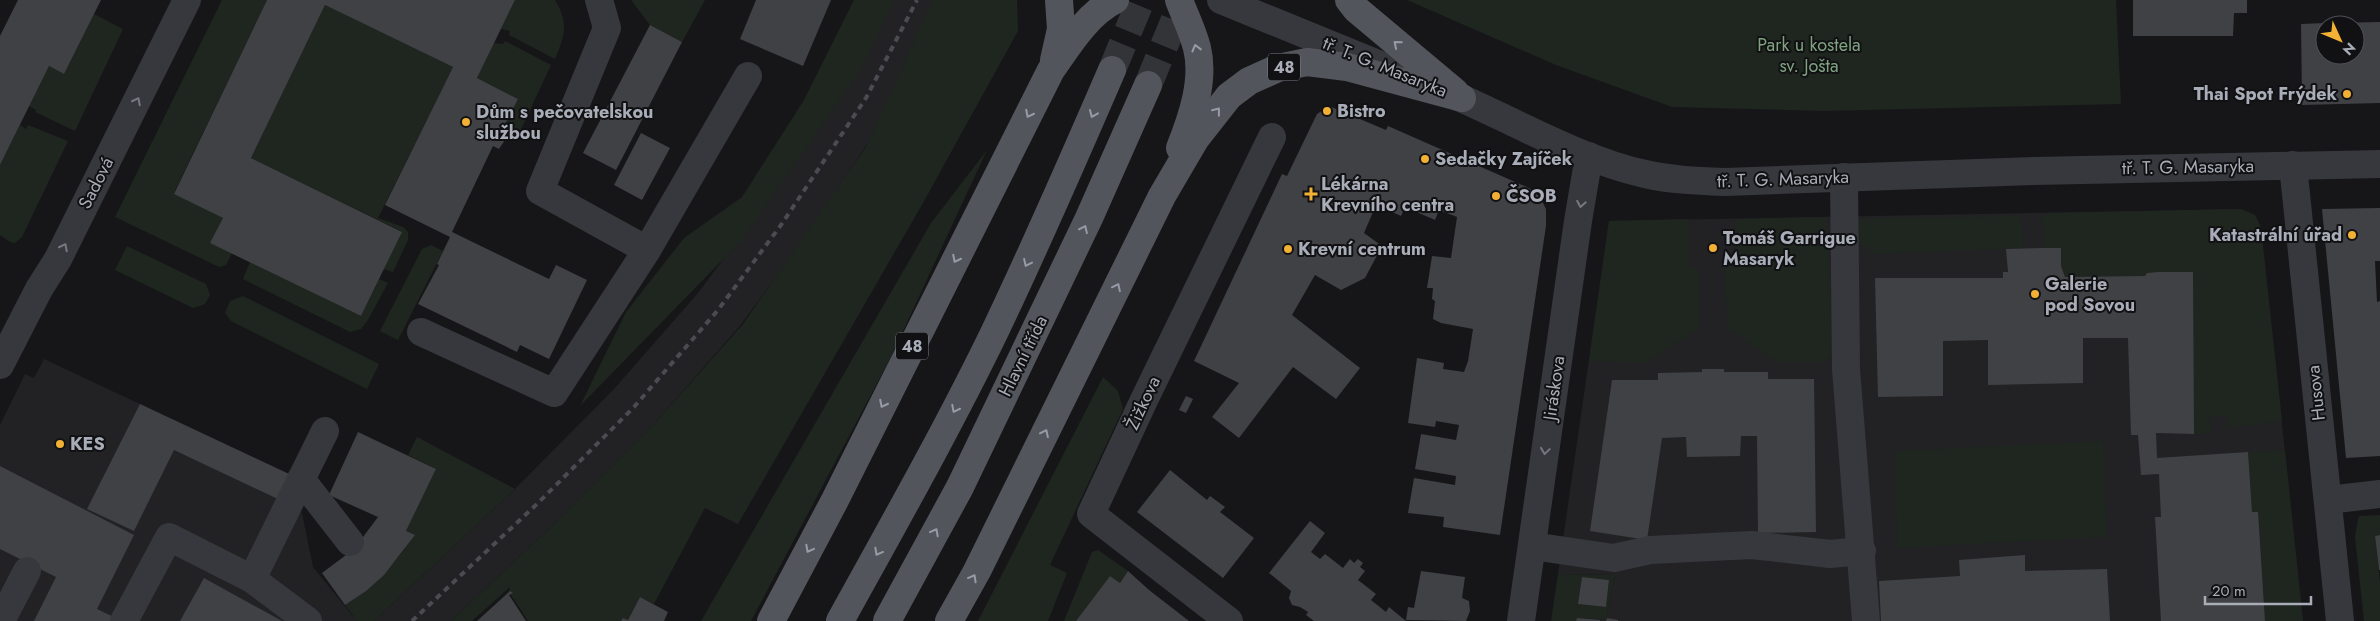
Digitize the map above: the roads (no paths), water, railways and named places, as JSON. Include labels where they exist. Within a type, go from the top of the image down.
[{"type":"main road","name":"48","points":[[1051,70],[1061,28],[1059,0]]},
{"type":"main road","name":"48","points":[[771,621],[835,500],[1051,70],[1076,35],[1106,4],[1115,0]]},
{"type":"main road","name":"48","points":[[1162,196],[1188,129],[1200,67],[1197,47],[1179,0]]},
{"type":"main road","points":[[1349,0],[1408,54],[1462,98]]},
{"type":"main road","name":"48","points":[[949,621],[977,570],[1162,196],[1196,138],[1229,96],[1249,82],[1278,68],[1307,62],[1347,67],[1462,98]]},
{"type":"main road","points":[[840,621],[928,462],[994,333],[1055,202],[1112,70]]},
{"type":"main road","name":"Hlavní třída","points":[[887,621],[960,487],[998,409],[1089,218],[1148,85]]},
{"type":"street","name":"Sadová","points":[[1,362],[39,289],[58,259],[187,0]]},
{"type":"street","points":[[599,0],[608,28],[540,191],[646,250]]},
{"type":"street","name":"tř. T. G. Masaryka","points":[[1221,0],[1462,98],[1589,156],[1644,174],[1682,180],[1724,182],[1844,177],[2380,164]]},
{"type":"street","points":[[421,332],[554,393],[646,250],[748,76]]},
{"type":"street","name":"Žižkova","points":[[1229,621],[1091,514],[1144,400],[1272,137]]},
{"type":"street","name":"Jiráskova","points":[[1521,621],[1589,156]]},
{"type":"street","name":"Husova","points":[[2293,165],[2340,621]]},
{"type":"street","points":[[1844,177],[1846,369],[1862,551],[1866,621]]},
{"type":"street","points":[[252,579],[325,431]]},
{"type":"street","points":[[302,479],[350,542]]},
{"type":"street","points":[[2328,500],[2380,494]]},
{"type":"street","points":[[124,621],[169,537],[252,579],[308,621]]},
{"type":"street","points":[[1532,546],[1614,558],[1650,550],[1752,545],[1830,554],[1862,551]]},
{"type":"street","points":[[1,621],[27,571]]},
{"type":"tunnel","points":[[1112,70],[1141,0]]},
{"type":"tunnel","points":[[1148,85],[1183,0]]},
{"type":"railway","points":[[412,621],[537,504],[634,407],[718,310],[781,225],[866,98],[917,0]]},
{"type":"place","name":"Thai Spot Frýdek","points":[[2347,94]]},
{"type":"place","name":"Bistro","points":[[1327,111]]},
{"type":"place","name":"Dům s pečovatelskou službou","points":[[466,122]]},
{"type":"place","name":"Sedačky Zajíček","points":[[1425,159]]},
{"type":"place","name":"Lékárna Krevního centra","points":[[1311,194]]},
{"type":"place","name":"ČSOB","points":[[1496,196]]},
{"type":"place","name":"Katastrální úřad","points":[[2352,235]]},
{"type":"place","name":"Tomáš Garrigue Masaryk","points":[[1713,248]]},
{"type":"place","name":"Krevní centrum","points":[[1288,249]]},
{"type":"place","name":"Galerie pod Sovou","points":[[2035,294]]},
{"type":"place","name":"KES","points":[[60,444]]},
{"type":"park label","name":"Park u kostela sv. Jošta","points":[[1809,55]]}]
